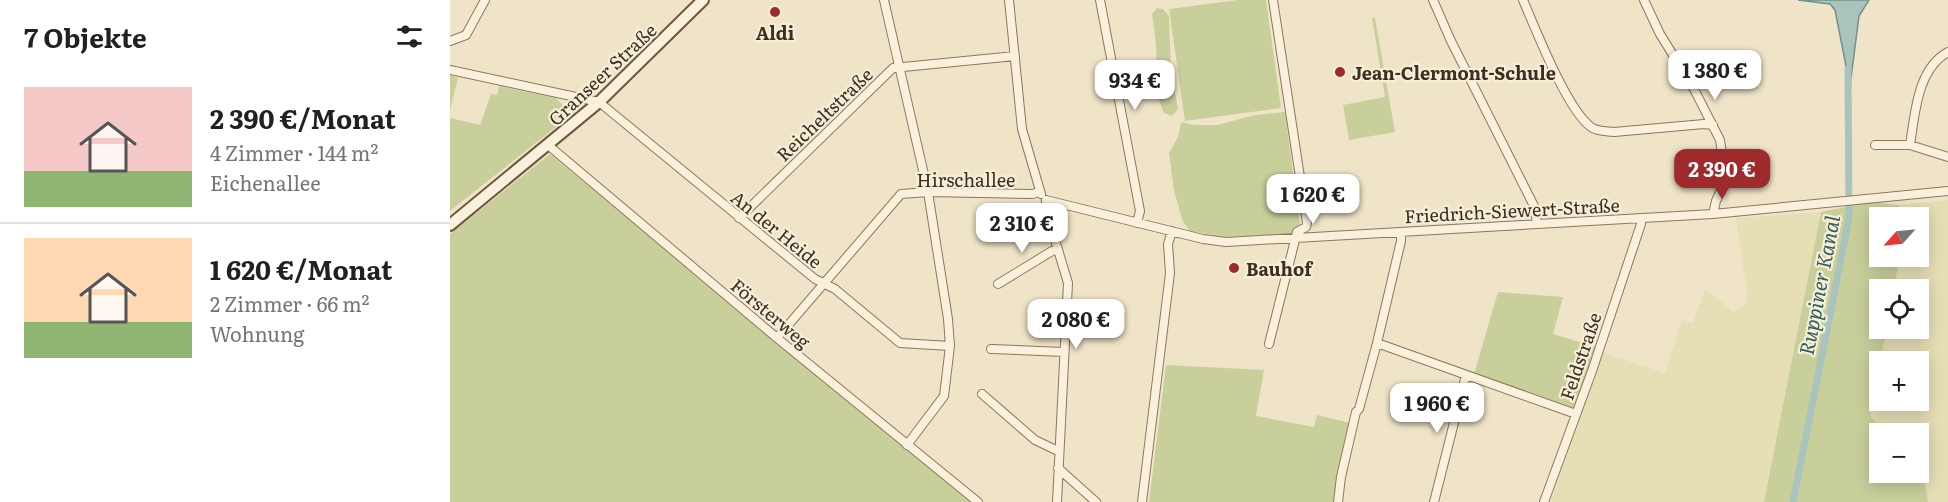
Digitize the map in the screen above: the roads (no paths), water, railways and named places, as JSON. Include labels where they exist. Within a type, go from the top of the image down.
[{"type":"main road","name":"Granseer Straße","points":[[450,225],[599,102],[703,0]]},
{"type":"street","points":[[450,41],[466,35],[485,0]]},
{"type":"street","points":[[884,0],[928,192],[948,319],[950,346],[944,396],[907,445]]},
{"type":"street","points":[[1009,0],[1022,129],[1040,191],[1046,200],[1046,210],[1068,283],[1057,502]]},
{"type":"street","points":[[1100,0],[1140,211],[1137,222]]},
{"type":"street","points":[[1269,344],[1296,238],[1298,232],[1305,227],[1305,209],[1293,122],[1288,107],[1273,0]]},
{"type":"street","points":[[1432,0],[1535,208],[1537,224]]},
{"type":"street","points":[[1523,0],[1561,85],[1579,115],[1591,127],[1599,131],[1614,132],[1713,125]]},
{"type":"street","points":[[1644,0],[1660,34],[1713,125],[1721,147],[1726,180],[1716,201],[1713,214]]},
{"type":"street","points":[[1910,145],[1923,81],[1934,63],[1948,52]]},
{"type":"street","name":"Reicheltstraße","points":[[739,218],[893,68],[1015,56]]},
{"type":"street","points":[[450,70],[599,102]]},
{"type":"street","name":"An der Heide","points":[[599,102],[815,279],[835,288],[900,343],[950,346]]},
{"type":"street","name":"Försterweg","points":[[548,145],[777,338],[978,502]]},
{"type":"street","points":[[1875,145],[1910,145],[1948,157]]},
{"type":"street","name":"Friedrich-Siewert-Straße","points":[[1046,200],[1203,239],[1226,242],[1713,214],[1948,190]]},
{"type":"street","name":"Hirschallee","points":[[777,338],[901,194],[928,192],[1033,194],[1040,191]]},
{"type":"street","name":"Feldstraße","points":[[1545,502],[1641,224],[1641,218]]},
{"type":"street","points":[[1142,502],[1170,273],[1168,244],[1172,231]]},
{"type":"street","points":[[1338,502],[1341,477],[1356,412],[1359,409],[1377,343],[1401,241],[1401,232]]},
{"type":"street","points":[[998,284],[1058,249]]},
{"type":"street","points":[[1377,343],[1576,414]]},
{"type":"street","points":[[991,349],[1064,352]]},
{"type":"street","points":[[1434,502],[1466,375]]},
{"type":"street","points":[[982,394],[1035,440],[1058,451]]},
{"type":"street","points":[[1058,468],[1096,502]]},
{"type":"water","points":[[1798,0],[1869,0],[1859,16],[1850,86],[1835,10],[1830,4]]},
{"type":"waterway","name":"Ruppiner Kanal","points":[[1793,502],[1849,218],[1848,69]]},
{"type":"place","name":"Aldi","points":[[775,12]]},
{"type":"place","name":"Jean-Clermont-Schule","points":[[1340,72]]},
{"type":"place","name":"Bauhof","points":[[1234,268]]}]
